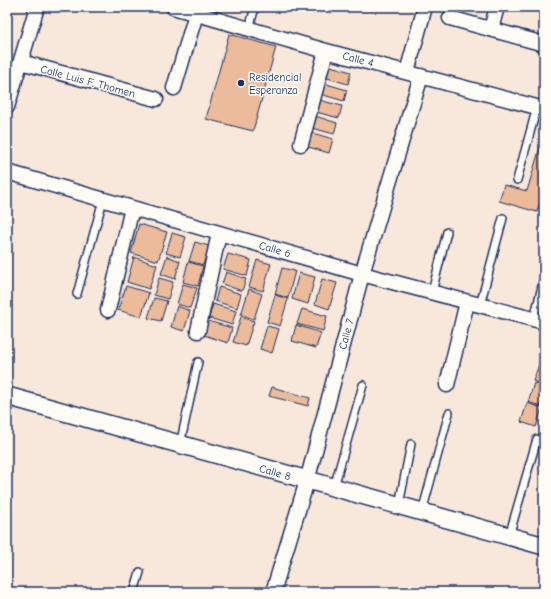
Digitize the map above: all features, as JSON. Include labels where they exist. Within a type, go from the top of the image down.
[{"type":"street","points":[[7,107],[37,7]]},
{"type":"street","name":"Calle 4","points":[[173,7],[326,51],[540,108]]},
{"type":"street","points":[[406,72],[425,7]]},
{"type":"street","points":[[491,29],[497,7]]},
{"type":"street","points":[[174,88],[196,14]]},
{"type":"street","points":[[450,18],[544,44]]},
{"type":"street","points":[[301,144],[326,51]]},
{"type":"street","name":"Calle Luis F. Thomen","points":[[21,62],[156,99]]},
{"type":"street","name":"Calle 7","points":[[273,592],[307,481],[362,274],[421,76]]},
{"type":"street","name":"Calle 6","points":[[7,172],[362,274],[539,320]]},
{"type":"street","points":[[108,310],[132,208]]},
{"type":"street","points":[[198,332],[219,233]]},
{"type":"street","points":[[447,385],[474,304]]},
{"type":"street","name":"Calle 8","points":[[7,396],[544,546]]},
{"type":"lane","points":[[249,29],[255,7]]},
{"type":"lane","points":[[517,180],[540,108]]},
{"type":"lane","points":[[77,294],[103,200]]},
{"type":"lane","points":[[474,304],[503,218]]},
{"type":"lane","points":[[432,292],[447,232]]},
{"type":"lane","points":[[539,320],[544,278]]},
{"type":"lane","points":[[180,445],[198,362]]},
{"type":"lane","points":[[334,488],[363,385]]},
{"type":"lane","points":[[422,512],[449,413]]},
{"type":"lane","points":[[508,536],[537,439]]},
{"type":"lane","points":[[398,505],[411,444]]},
{"type":"lane","points":[[134,592],[140,572]]},
{"type":"building","points":[[270,7],[284,7],[283,11]]},
{"type":"building","name":"Residencial Esperanza","points":[[229,34],[276,47],[253,131],[206,119]]},
{"type":"building","points":[[327,65],[351,72],[348,84],[324,77]]},
{"type":"building","points":[[323,83],[347,90],[344,101],[320,94]]},
{"type":"building","points":[[319,100],[342,106],[339,118],[316,112]]},
{"type":"building","points":[[315,116],[337,123],[334,134],[312,128]]},
{"type":"building","points":[[309,132],[333,139],[329,153],[305,146]]},
{"type":"building","points":[[544,134],[544,188],[537,212],[499,201],[504,185],[527,191]]},
{"type":"building","points":[[139,224],[167,232],[158,261],[131,253]]},
{"type":"building","points":[[172,233],[186,237],[180,257],[166,253]]},
{"type":"building","points":[[195,242],[209,246],[203,265],[189,261]]},
{"type":"building","points":[[228,254],[251,260],[247,276],[223,269]]},
{"type":"building","points":[[167,256],[180,261],[175,279],[161,274]]},
{"type":"building","points":[[134,257],[157,265],[149,289],[127,282]]},
{"type":"building","points":[[257,260],[271,264],[263,291],[249,287]]},
{"type":"building","points":[[188,262],[203,266],[198,286],[183,282]]},
{"type":"building","points":[[282,268],[295,271],[288,298],[275,294]]},
{"type":"building","points":[[226,272],[246,279],[242,291],[222,284]]},
{"type":"building","points":[[299,273],[315,277],[308,304],[292,299]]},
{"type":"building","points":[[159,278],[173,282],[168,299],[154,295]]},
{"type":"building","points":[[322,279],[337,283],[329,309],[315,304]]},
{"type":"building","points":[[183,284],[197,288],[190,308],[177,304]]},
{"type":"building","points":[[126,286],[149,293],[141,317],[118,310]]},
{"type":"building","points":[[219,287],[241,294],[237,308],[215,301]]},
{"type":"building","points":[[249,289],[262,294],[254,319],[241,315]]},
{"type":"building","points":[[275,295],[288,299],[280,326],[267,322]]},
{"type":"building","points":[[154,298],[167,301],[161,321],[148,318]]},
{"type":"building","points":[[213,304],[236,311],[232,325],[209,318]]},
{"type":"building","points":[[177,306],[190,311],[184,331],[171,327]]},
{"type":"building","points":[[302,309],[327,316],[323,331],[297,324]]},
{"type":"building","points":[[241,317],[254,321],[246,346],[233,342]]},
{"type":"building","points":[[208,321],[232,328],[228,343],[204,335]]},
{"type":"building","points":[[296,325],[321,333],[316,348],[292,341]]},
{"type":"building","points":[[267,326],[279,329],[272,353],[260,349]]},
{"type":"building","points":[[544,348],[544,362],[540,360]]},
{"type":"building","points":[[540,362],[544,364],[544,385],[533,381]]},
{"type":"building","points":[[534,383],[544,386],[543,407],[528,402]]},
{"type":"building","points":[[272,387],[310,398],[308,406],[269,396]]},
{"type":"building","points":[[527,403],[542,408],[536,427],[521,422]]},
{"type":"place","name":"Residencial Esperanza","points":[[241,83]]}]
